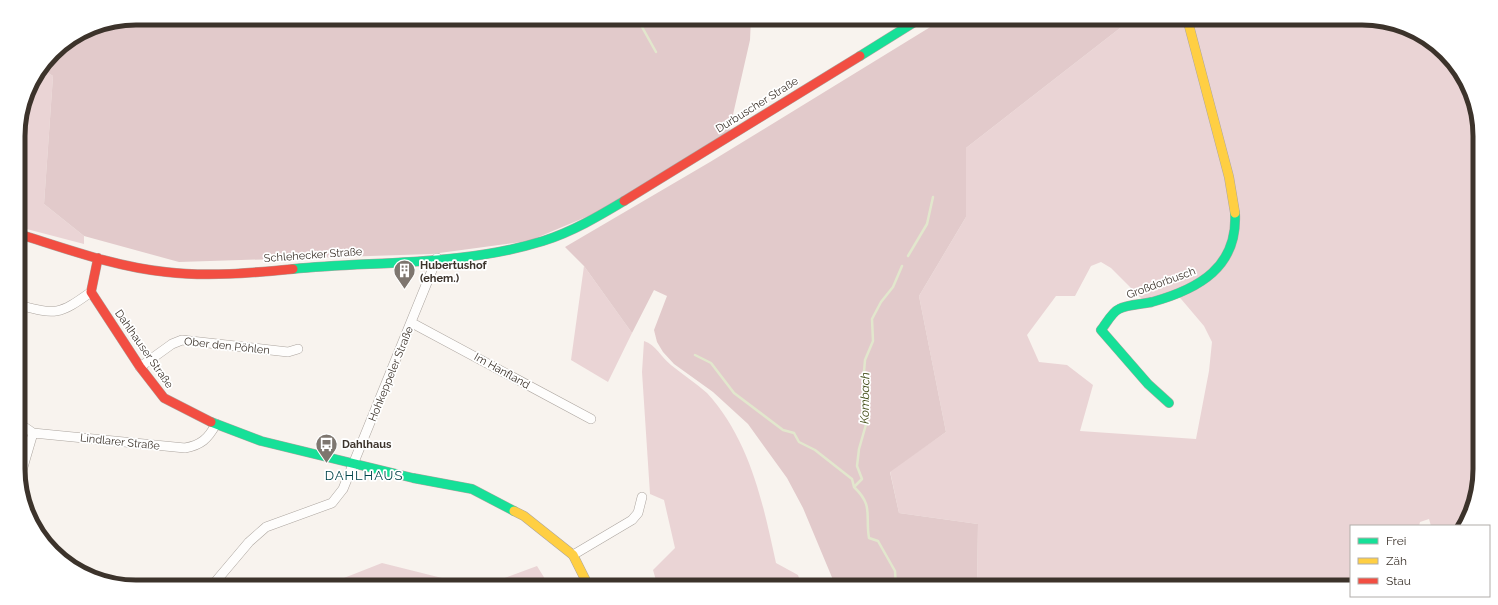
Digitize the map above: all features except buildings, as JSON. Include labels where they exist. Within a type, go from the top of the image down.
[{"type":"street","name":"Durbuscher Straße","points":[[606,212],[909,25]]},
{"type":"street","name":"Großdorbusch","points":[[1169,403],[1148,384],[1101,330],[1118,309],[1140,305],[1187,289],[1210,277],[1223,262],[1233,242],[1234,210],[1230,186],[1189,25]]},
{"type":"street","name":"Schlehecker Straße","points":[[25,236],[137,268],[166,272],[221,274],[488,253],[526,246],[564,233],[606,212]]},
{"type":"street","points":[[25,307],[49,313],[57,312],[79,300],[90,292],[98,258]]},
{"type":"street","name":"Hohkeppeler Straße","points":[[217,580],[249,542],[266,527],[332,503],[343,489],[412,323],[437,258]]},
{"type":"street","name":"Dahlhauser Straße","points":[[90,292],[140,367],[164,398],[216,424],[261,441],[354,464],[472,489],[524,516],[573,555],[586,580]]},
{"type":"street","name":"Im Hanfland","points":[[412,323],[591,419]]},
{"type":"street","name":"Ober den Pöhlen","points":[[140,367],[172,344],[182,340],[288,352],[298,349]]},
{"type":"street","name":"Lindlarer Straße","points":[[33,433],[185,448],[198,445],[209,437],[216,424]]},
{"type":"street","points":[[25,427],[33,433],[25,460]]},
{"type":"street","points":[[573,555],[632,520],[638,513],[642,496]]},
{"type":"shaded area","points":[[129,25],[751,25],[750,40],[729,132],[598,212],[529,241],[432,254],[179,262],[84,236],[44,204],[53,76],[46,71],[68,48],[94,33],[114,27]]},
{"type":"shaded area","points":[[934,25],[1124,25],[966,148],[966,217],[919,296],[946,432],[890,472],[899,513],[978,524],[977,580],[833,580],[803,508],[787,478],[748,424],[713,392],[674,364],[663,352],[657,342],[654,330],[667,296],[654,290],[632,333],[584,266],[565,247],[710,162]]},
{"type":"shaded area","points":[[1124,25],[1369,25],[1398,31],[1411,36],[1424,44],[1445,63],[1458,80],[1465,94],[1469,107],[1473,136],[1473,476],[1467,505],[1458,525],[1431,525],[1429,519],[1420,522],[1419,525],[1350,525],[1350,580],[977,580],[978,524],[899,513],[890,471],[946,432],[919,296],[966,217],[966,148]],"holes":[[[1101,262],[1111,268],[1146,303],[1176,293],[1204,326],[1212,342],[1209,371],[1196,439],[1080,431],[1093,385],[1067,365],[1039,362],[1027,335],[1056,296],[1075,296],[1091,266]]]},
{"type":"shaded area","points":[[46,71],[53,76],[44,204],[84,236],[84,244],[25,229],[25,129],[27,114],[33,94]]},
{"type":"shaded area","points":[[584,266],[632,333],[608,382],[571,360]]},
{"type":"shaded area","points":[[644,341],[652,345],[667,362],[707,393],[722,411],[734,431],[753,473],[766,518],[776,563],[798,575],[800,580],[656,580],[653,570],[675,548],[664,500],[650,494],[642,372]]},
{"type":"shaded area","points":[[382,563],[450,580],[339,580]]},
{"type":"shaded area","points":[[537,566],[546,580],[499,580]]},
{"type":"waterway","points":[[641,25],[656,52]]},
{"type":"waterway","name":"Kombach","points":[[908,256],[927,224],[933,197]]},
{"type":"waterway","name":"Kombach","points":[[896,580],[895,571],[878,541],[869,538],[868,511],[864,500],[854,487],[862,479],[857,466],[859,449],[867,421],[864,372],[865,360],[873,341],[872,319],[881,302],[893,287],[902,266]]},
{"type":"waterway","name":"Kombach","points":[[695,355],[711,363],[734,393],[783,430],[794,433],[799,442],[815,450],[852,479],[854,487]]},
{"type":"traffic: fast","points":[[860,56],[910,25]]},
{"type":"traffic: fast","points":[[293,269],[451,259],[513,249],[543,241],[564,233],[595,218],[624,201]]},
{"type":"traffic: fast","points":[[1169,403],[1148,384],[1101,330],[1112,315],[1119,309],[1169,297],[1200,282],[1212,273],[1230,248],[1234,232],[1235,213]]},
{"type":"traffic: fast","points":[[211,422],[261,441],[413,478],[472,489],[514,511]]},
{"type":"traffic: slow","points":[[1189,25],[1229,177],[1235,213]]},
{"type":"traffic: slow","points":[[514,511],[524,516],[573,555],[586,580]]},
{"type":"traffic: jam","points":[[624,201],[860,56]]},
{"type":"traffic: jam","points":[[25,236],[110,262],[147,270],[214,274],[293,269]]},
{"type":"traffic: jam","points":[[98,258],[91,292],[140,367],[164,398],[211,422]]},
{"type":"place","name":"Hubertushof (ehem.)","points":[[405,290]]},
{"type":"place","name":"Dahlhaus","points":[[326,464]]},
{"type":"district","name":"DAHLHAUS","points":[[364,475]]}]
